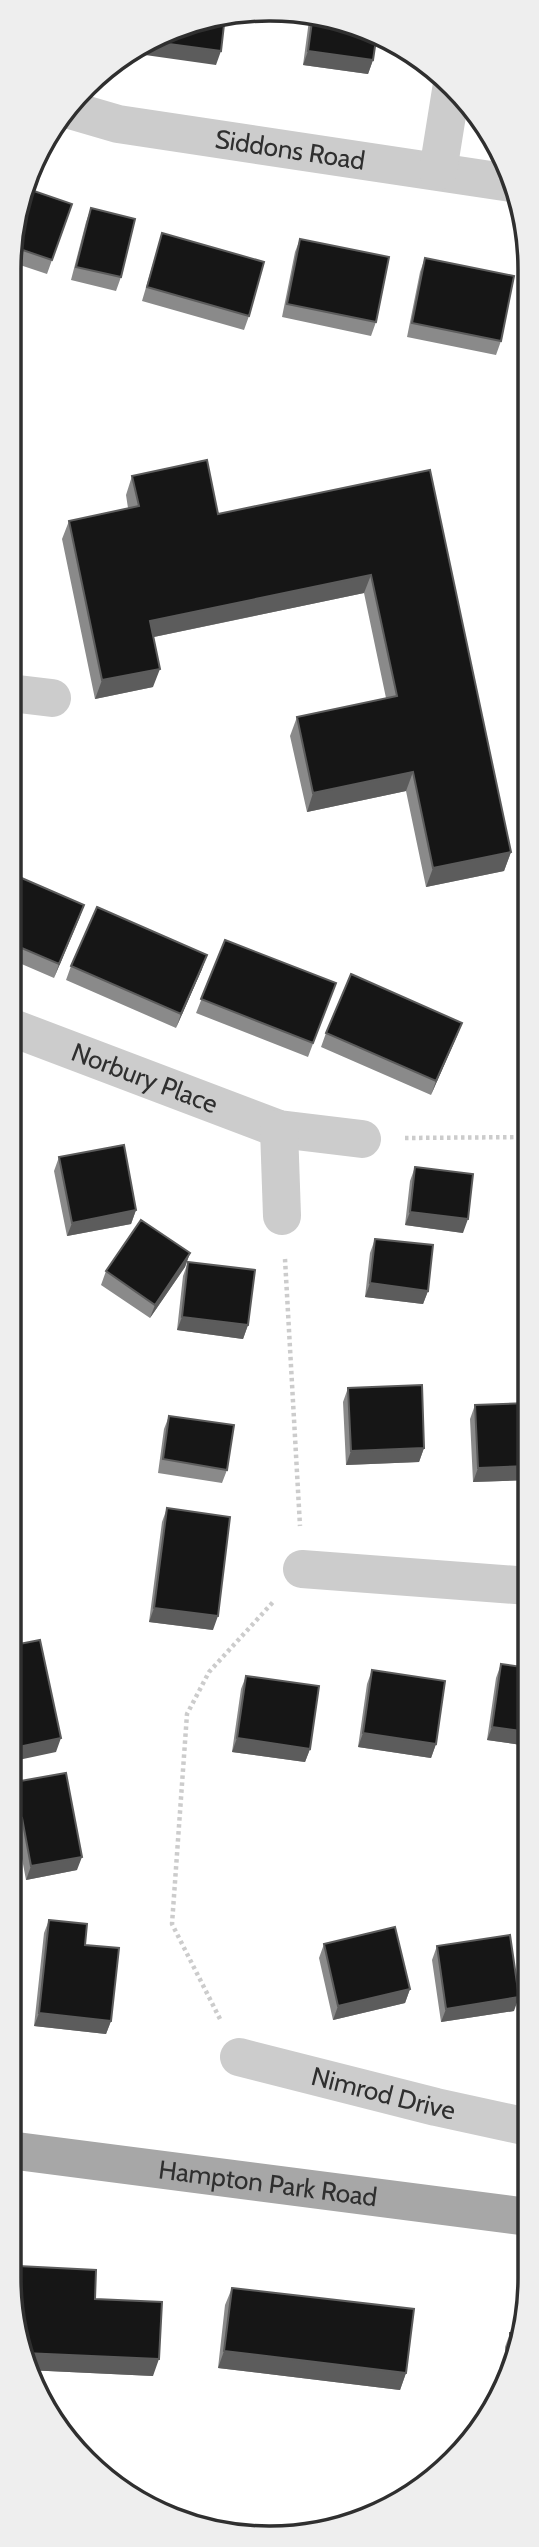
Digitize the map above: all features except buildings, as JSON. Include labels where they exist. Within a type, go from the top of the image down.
[{"type":"main road","name":"Hampton Park Road","points":[[21,2152],[518,2216]]},
{"type":"street","points":[[438,171],[450,99]]},
{"type":"street","name":"Siddons Road","points":[[77,112],[118,124],[502,181]]},
{"type":"street","points":[[21,694],[52,698]]},
{"type":"street","name":"Norbury Place","points":[[21,1031],[279,1129],[362,1139]]},
{"type":"street","points":[[279,1129],[282,1216]]},
{"type":"street","points":[[302,1569],[518,1585]]},
{"type":"street","name":"Nimrod Drive","points":[[239,2057],[518,2125]]},
{"type":"path","points":[[362,1139],[518,1137]]},
{"type":"path","points":[[239,2057],[172,1924],[187,1714],[209,1672],[302,1569],[282,1216]]}]
